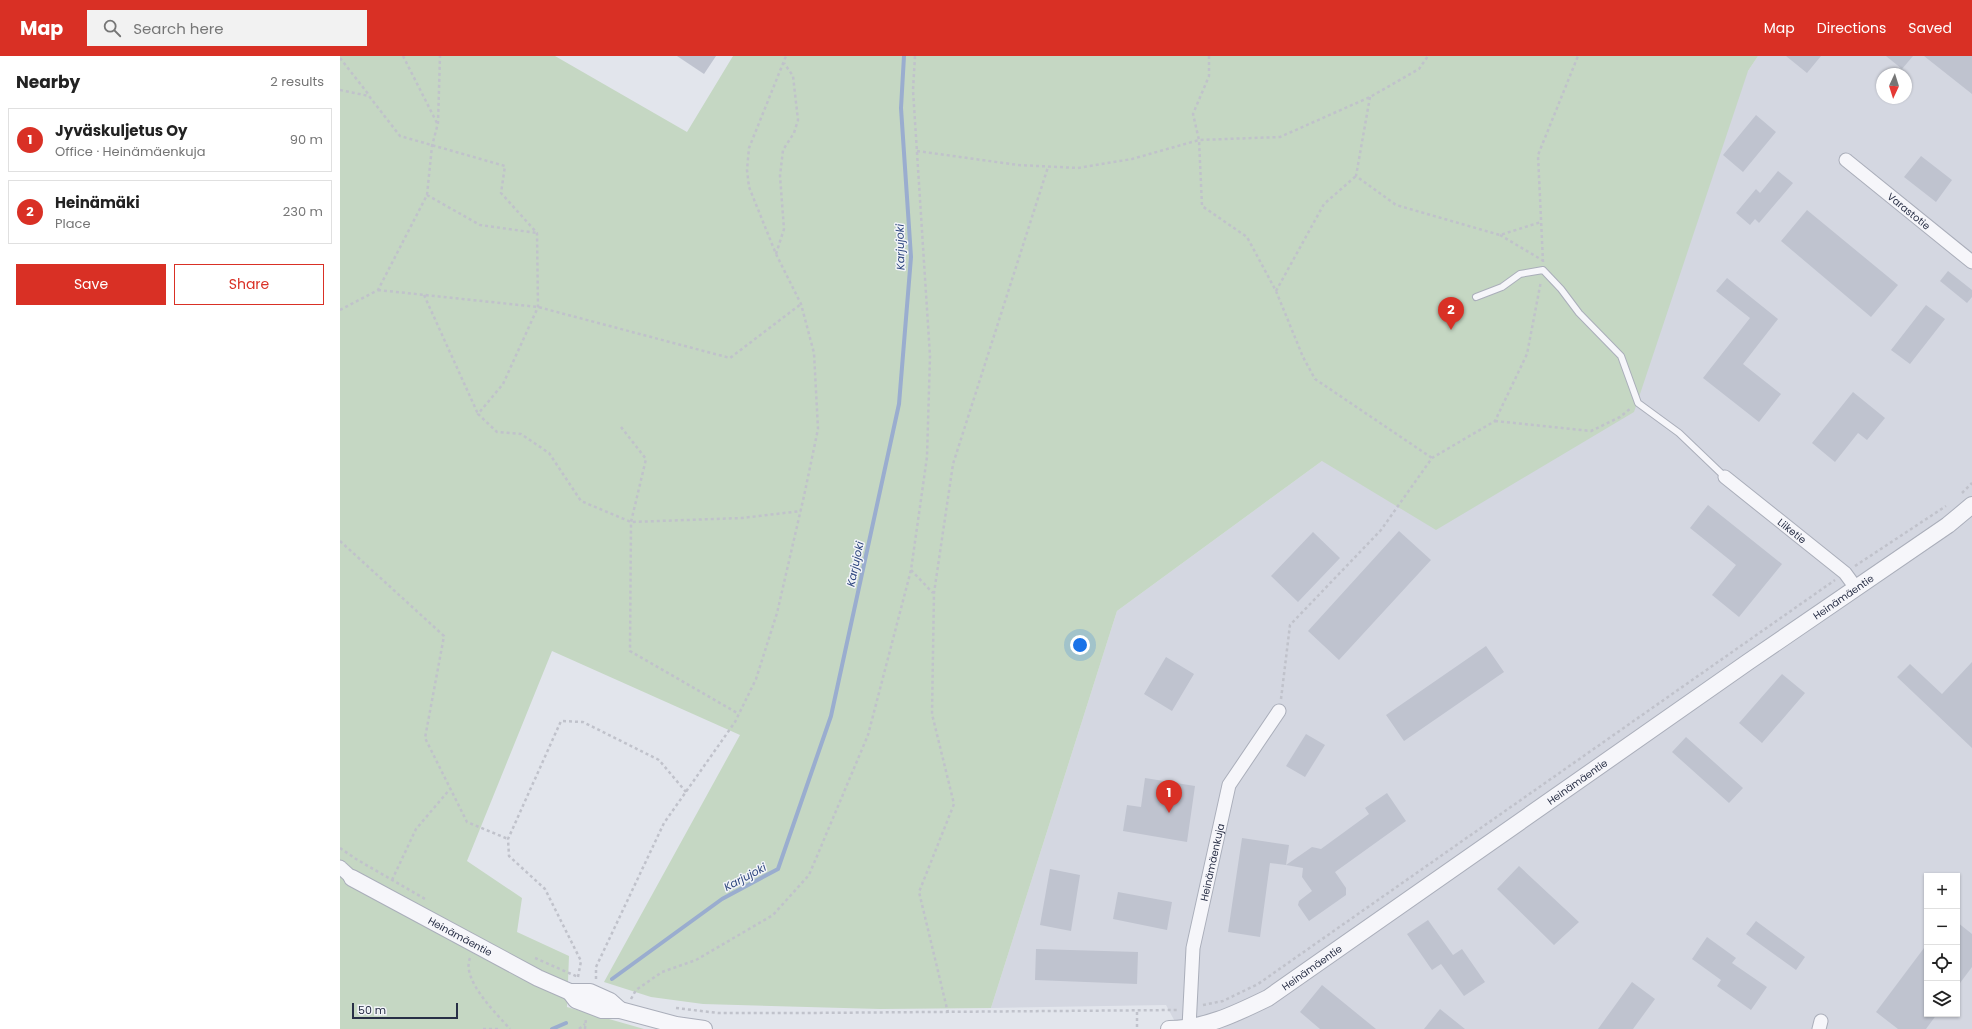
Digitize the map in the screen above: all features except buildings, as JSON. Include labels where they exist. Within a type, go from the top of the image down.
[{"type":"street","name":"Varastotie","points":[[1846,160],[1972,262]]},
{"type":"street","name":"Liiketie","points":[[1725,477],[1845,573],[1856,588]]},
{"type":"street","name":"Heinämäentie","points":[[1169,1029],[1189,1027],[1224,1019],[1268,998],[1948,525],[1972,505]]},
{"type":"street","name":"Heinämäenkuja","points":[[1189,1027],[1193,948],[1229,785],[1279,712]]},
{"type":"street","name":"Heinämäentie","points":[[340,868],[346,876],[538,978],[570,992],[590,992],[610,1001],[623,1003],[676,1025],[704,1029]]},
{"type":"lane","points":[[1476,297],[1502,287],[1520,274],[1543,270],[1579,313],[1621,356],[1638,402],[1680,433],[1725,477]]},
{"type":"path","points":[[403,56],[438,123]]},
{"type":"path","points":[[378,290],[427,195],[432,146],[438,123],[440,56]]},
{"type":"path","points":[[596,986],[596,967],[664,823],[722,742],[739,714],[756,679],[777,612],[801,511],[818,429],[814,353],[801,304],[776,254],[749,187],[749,148],[786,56]]},
{"type":"path","points":[[636,990],[662,972],[696,960],[773,915],[809,875],[868,735],[911,570],[927,457],[930,356],[913,90],[915,56]]},
{"type":"path","points":[[1209,56],[1209,76],[1193,114],[1199,140],[1202,206],[1246,237],[1276,291],[1303,357],[1315,379],[1432,458],[1381,530],[1290,625],[1279,712]]},
{"type":"path","points":[[917,151],[1018,165],[1078,168],[1132,159],[1199,140],[1280,137],[1370,97],[1419,69],[1428,56]]},
{"type":"path","points":[[340,58],[400,136],[505,166],[501,193],[537,233],[538,307],[503,384],[478,414]]},
{"type":"path","points":[[776,254],[784,229],[780,176],[783,150],[794,133],[798,120],[793,76],[784,63]]},
{"type":"path","points":[[340,90],[369,96]]},
{"type":"path","points":[[1276,291],[1324,204],[1356,176],[1370,97]]},
{"type":"path","points":[[948,1013],[919,892],[954,804],[932,714],[934,593],[953,464],[1048,167]]},
{"type":"path","points":[[1356,176],[1396,205],[1500,235],[1542,260]]},
{"type":"path","points":[[427,195],[480,225],[537,233]]},
{"type":"path","points":[[1500,235],[1541,222]]},
{"type":"path","points":[[340,310],[378,290],[538,307],[730,358],[801,304]]},
{"type":"path","points":[[424,295],[478,414],[497,432],[521,434],[549,453],[581,501],[631,522],[742,518],[801,511]]},
{"type":"path","points":[[1494,421],[1591,430],[1620,417],[1638,402]]},
{"type":"path","points":[[621,427],[646,459],[631,522],[630,651],[739,714]]},
{"type":"path","points":[[1957,499],[1972,484]]},
{"type":"path","points":[[674,1008],[718,1013],[1137,1011],[1189,1009],[1223,1000],[1258,984],[1845,573],[1950,503]]},
{"type":"path","points":[[340,541],[444,636],[424,738],[467,822],[508,839]]},
{"type":"path","points":[[911,570],[934,593]]},
{"type":"path","points":[[570,992],[578,977],[581,961],[545,890],[509,856],[508,839],[561,721],[583,722],[659,760],[686,792]]},
{"type":"path","points":[[392,880],[416,829],[450,789]]},
{"type":"path","points":[[340,848],[433,903]]},
{"type":"path","points":[[475,945],[468,961],[474,984],[481,997],[510,1029]]},
{"type":"path","points":[[528,954],[584,980]]},
{"type":"path","points":[[623,1003],[639,999]]},
{"type":"path","points":[[1137,1011],[1137,1029]]},
{"type":"path","points":[[579,1029],[585,1024]]},
{"type":"path","points":[[483,1029],[498,1029]]},
{"type":"shaded area","points":[[1758,56],[1972,56],[1972,1029],[1179,1029],[1166,1005],[991,1008],[1117,611],[1322,461],[1748,71]]},
{"type":"green space","points":[[340,56],[555,56],[687,132],[733,56],[1758,56],[1748,71],[1634,412],[1436,530],[1322,461],[1117,611],[991,1008],[880,1009],[703,1004],[651,997],[604,982],[740,735],[552,651],[467,861],[522,898],[517,932],[569,956],[567,1007],[644,1029],[340,1029]]},
{"type":"waterway","name":"Karjujoki","points":[[612,979],[722,899],[778,869],[831,716],[899,404],[911,257],[901,108],[904,56]]},
{"type":"waterway","name":"Karjujoki","points":[[552,1029],[566,1023]]},
{"type":"place","name":"Heinämäki","points":[[1451,330]]},
{"type":"place","name":"Jyväskuljetus Oy","points":[[1169,813]]}]
